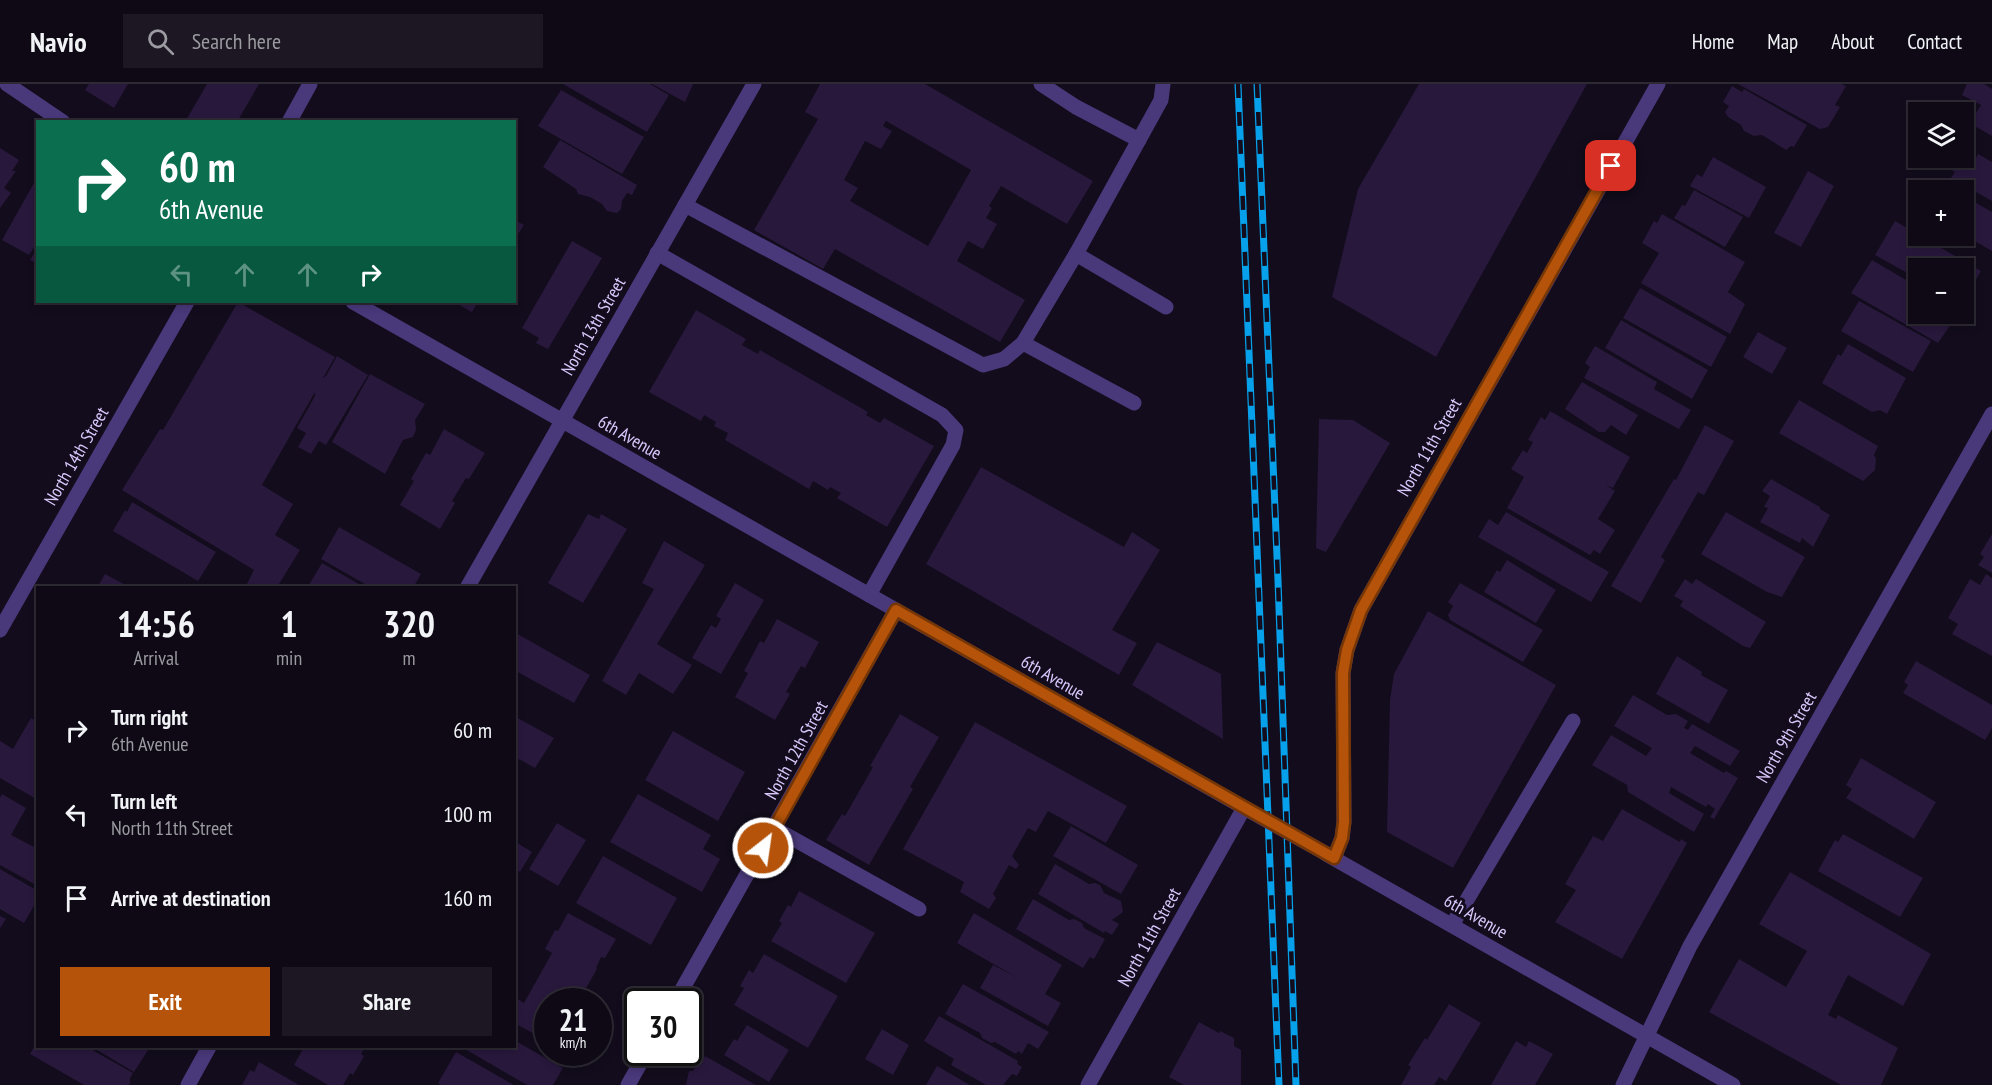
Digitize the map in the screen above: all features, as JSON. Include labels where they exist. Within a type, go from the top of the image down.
[{"type":"street","points":[[7,84],[60,120]]},
{"type":"street","points":[[290,120],[310,84]]},
{"type":"street","name":"North 13th Street","points":[[468,586],[754,84]]},
{"type":"street","points":[[1041,84],[1076,107],[1139,140]]},
{"type":"street","points":[[685,205],[983,365],[1004,359],[1023,342],[1076,254],[1161,100],[1163,84]]},
{"type":"street","name":"North 11th Street","points":[[1330,856],[1342,838],[1344,822],[1343,673],[1347,650],[1361,610],[1657,84]]},
{"type":"street","points":[[657,253],[942,415],[956,430],[953,445],[869,595]]},
{"type":"street","points":[[1076,254],[1166,307]]},
{"type":"street","name":"North 14th Street","points":[[0,630],[186,303]]},
{"type":"street","name":"6th Avenue","points":[[355,303],[1733,1085]]},
{"type":"street","points":[[1023,342],[1134,403]]},
{"type":"street","name":"North 9th Street","points":[[1623,1085],[1690,946],[1992,414]]},
{"type":"street","name":"North 12th Street","points":[[683,988],[896,610]]},
{"type":"street","points":[[1452,925],[1573,721]]},
{"type":"street","name":"North 11th Street","points":[[1088,1085],[1247,809]]},
{"type":"street","points":[[774,828],[918,909]]},
{"type":"street","points":[[188,1085],[208,1048]]},
{"type":"street","points":[[628,1085],[639,1066]]},
{"type":"building","points":[[89,84],[128,84],[114,108],[85,90]]},
{"type":"building","points":[[207,84],[259,84],[238,120],[186,120]]},
{"type":"building","points":[[563,84],[650,84],[669,95],[647,132]]},
{"type":"building","points":[[652,84],[693,84],[685,102]]},
{"type":"building","points":[[820,84],[925,84],[1093,181],[1067,224],[1001,186],[989,206],[992,208],[986,218],[997,224],[983,249],[968,241],[957,261],[1025,300],[1000,342],[835,249],[823,269],[754,230],[818,119],[805,112]],"holes":[[[886,121],[971,170],[928,246],[850,201],[858,188],[844,180],[865,141],[881,149],[892,131],[883,126]]]},
{"type":"building","points":[[1419,84],[1587,84],[1436,357],[1332,297],[1358,189]]},
{"type":"building","points":[[1738,84],[1841,84],[1846,86],[1835,105],[1840,107],[1828,127],[1820,129]]},
{"type":"building","points":[[1967,84],[1984,84],[1992,89],[1992,136],[1974,126],[1976,120],[1974,116],[1981,105],[1962,95]]},
{"type":"building","points":[[1732,86],[1742,92],[1744,89],[1807,125],[1794,147],[1791,146],[1786,150],[1762,135],[1754,136],[1744,131],[1741,125],[1728,117],[1725,112],[1729,106],[1723,102]]},
{"type":"building","points":[[561,90],[644,137],[622,174],[538,126]]},
{"type":"building","points":[[560,140],[637,185],[632,195],[627,193],[617,213],[607,211],[602,204],[590,197],[578,194],[576,189],[543,167]]},
{"type":"building","points":[[0,148],[19,160],[12,171],[16,171],[4,188],[11,193],[0,208]]},
{"type":"building","points":[[1978,154],[1992,162],[1992,201],[1974,191],[1974,180],[1951,178],[1955,172],[1949,168],[1974,168],[1974,159]]},
{"type":"building","points":[[1713,157],[1766,187],[1749,218],[1690,186],[1697,174],[1702,177]]},
{"type":"building","points":[[1808,171],[1834,186],[1801,247],[1774,233]]},
{"type":"building","points":[[36,180],[36,244],[29,255],[2,240]]},
{"type":"building","points":[[1694,190],[1743,217],[1725,247],[1674,218],[1682,205],[1685,206]]},
{"type":"building","points":[[1974,202],[1992,212],[1992,251],[1974,241]]},
{"type":"building","points":[[1662,214],[1745,262],[1728,292],[1745,304],[1730,334],[1641,283],[1659,253],[1642,243],[1654,221],[1657,223]]},
{"type":"building","points":[[516,221],[524,225],[516,237]]},
{"type":"building","points":[[1895,221],[1908,229],[1908,246],[1938,246],[1959,258],[1908,258],[1908,273],[1875,255]]},
{"type":"building","points":[[572,241],[602,258],[548,349],[536,343],[539,338],[522,328]]},
{"type":"building","points":[[36,250],[36,263],[30,260]]},
{"type":"building","points":[[1872,260],[1908,281],[1908,324],[1951,324],[1938,343],[1851,293]]},
{"type":"building","points":[[1974,267],[1981,271],[1974,283]]},
{"type":"building","points":[[1640,288],[1727,337],[1711,367],[1623,318]]},
{"type":"building","points":[[1859,301],[1931,341],[1913,372],[1841,331]]},
{"type":"building","points":[[237,303],[335,357],[323,378],[337,356],[368,375],[326,445],[319,441],[311,454],[298,447],[306,433],[297,428],[315,392],[262,485],[293,504],[275,535],[300,550],[279,584],[283,586],[246,586],[254,570],[122,490],[160,429],[163,430]]},
{"type":"building","points":[[456,303],[477,303],[472,312]]},
{"type":"building","points":[[696,310],[746,339],[742,345],[758,354],[760,350],[868,412],[866,415],[880,423],[884,418],[934,446],[887,527],[837,498],[841,493],[830,487],[828,490],[813,481],[809,489],[725,440],[728,433],[714,426],[716,422],[704,415],[701,421],[649,392]]},
{"type":"building","points":[[1621,320],[1708,370],[1692,399],[1605,348]]},
{"type":"building","points":[[1758,332],[1787,348],[1772,374],[1743,357]]},
{"type":"building","points":[[1848,344],[1906,378],[1887,414],[1880,410],[1872,412],[1822,383],[1838,354],[1841,356]]},
{"type":"building","points":[[1595,346],[1657,382],[1654,389],[1691,410],[1679,429],[1584,378],[1590,367],[1585,363]]},
{"type":"building","points":[[370,374],[425,404],[415,420],[416,430],[413,437],[403,440],[385,474],[332,442]]},
{"type":"building","points":[[1582,382],[1638,415],[1626,435],[1611,425],[1605,432],[1599,432],[1565,409]]},
{"type":"building","points":[[1799,400],[1878,446],[1874,455],[1875,470],[1863,481],[1779,433]]},
{"type":"building","points":[[1550,411],[1630,457],[1613,488],[1606,485],[1615,491],[1598,519],[1615,530],[1600,554],[1594,550],[1590,555],[1507,508],[1524,477],[1511,469],[1523,450],[1527,453],[1533,442],[1528,440],[1541,417],[1545,420]]},
{"type":"building","points":[[1319,419],[1353,420],[1390,443],[1326,552],[1316,548]]},
{"type":"building","points":[[1705,425],[1734,441],[1704,495],[1698,492],[1661,557],[1665,560],[1641,603],[1611,586],[1674,479],[1676,480]]},
{"type":"building","points":[[444,429],[485,453],[452,501],[455,503],[440,529],[400,505],[426,453],[430,455]]},
{"type":"building","points":[[981,467],[1124,547],[1132,532],[1160,550],[1112,630],[1137,643],[1119,675],[926,564]]},
{"type":"building","points":[[1771,479],[1830,515],[1813,547],[1802,538],[1800,543],[1760,522],[1768,508],[1764,507],[1770,496],[1762,491]]},
{"type":"building","points":[[132,502],[216,552],[198,581],[113,531]]},
{"type":"building","points":[[1506,512],[1609,572],[1591,602],[1478,537],[1489,519],[1498,525]]},
{"type":"building","points":[[1726,512],[1805,557],[1782,597],[1767,592],[1701,554]]},
{"type":"building","points":[[588,514],[599,519],[601,514],[627,529],[583,603],[548,583]]},
{"type":"building","points":[[339,527],[421,574],[414,586],[368,586],[321,559]]},
{"type":"building","points":[[1992,534],[1992,573],[1978,565],[1984,557],[1980,554]]},
{"type":"building","points":[[664,541],[705,565],[657,644],[692,665],[673,694],[639,673],[626,695],[602,681],[654,589],[642,583]]},
{"type":"building","points":[[1507,560],[1556,590],[1536,623],[1484,592],[1497,570],[1500,572]]},
{"type":"building","points":[[322,563],[362,586],[308,586]]},
{"type":"building","points":[[105,574],[127,586],[98,586]]},
{"type":"building","points":[[1986,574],[1992,578],[1992,656],[1952,634],[1958,624],[1948,618],[1970,579],[1980,585]]},
{"type":"building","points":[[1685,579],[1692,584],[1696,579],[1766,622],[1750,648],[1743,646],[1680,606],[1683,601],[1674,596]]},
{"type":"building","points":[[735,583],[764,600],[721,674],[692,658],[711,625],[716,628],[721,619],[716,616]]},
{"type":"building","points":[[1460,583],[1543,630],[1523,662],[1450,620],[1448,615],[1453,606],[1448,602]]},
{"type":"building","points":[[1428,611],[1556,685],[1453,868],[1387,832],[1390,700],[1394,674]]},
{"type":"building","points":[[777,619],[819,642],[805,668],[801,666],[786,692],[790,694],[775,720],[735,697],[748,673],[744,671],[760,641],[764,643]]},
{"type":"building","points":[[516,633],[590,675],[574,703],[516,671]]},
{"type":"building","points":[[1157,642],[1221,674],[1223,739],[1132,685]]},
{"type":"building","points":[[1677,656],[1702,672],[1701,675],[1728,690],[1709,724],[1656,694]]},
{"type":"building","points":[[1916,661],[1992,705],[1992,728],[1985,740],[1903,693],[1908,685],[1904,682]]},
{"type":"building","points":[[1633,695],[1667,715],[1676,714],[1688,721],[1684,728],[1688,730],[1692,724],[1740,751],[1730,766],[1695,746],[1690,753],[1724,773],[1726,771],[1738,778],[1714,819],[1710,817],[1715,809],[1708,804],[1706,807],[1671,787],[1669,793],[1704,814],[1694,832],[1628,792],[1627,785],[1592,765],[1611,735],[1646,756],[1652,748],[1614,726]]},
{"type":"building","points":[[900,714],[939,737],[910,787],[913,789],[869,865],[826,840],[842,814],[845,816]]},
{"type":"building","points":[[516,717],[554,738],[535,768],[519,759],[516,763]]},
{"type":"building","points":[[31,718],[36,721],[36,799],[0,778],[0,741],[13,749]]},
{"type":"building","points":[[975,722],[1127,806],[1106,843],[1048,811],[1036,832],[1028,828],[1012,856],[1019,865],[1016,869],[1009,865],[993,894],[996,898],[989,909],[960,892],[964,882],[903,849]]},
{"type":"building","points":[[673,731],[745,772],[718,821],[645,780]]},
{"type":"building","points":[[1861,758],[1936,802],[1914,839],[1846,798],[1852,789],[1846,785]]},
{"type":"building","points":[[2,794],[26,808],[11,835],[36,848],[36,885],[0,865],[0,798]]},
{"type":"building","points":[[638,794],[711,835],[703,849],[720,859],[702,892],[610,842]]},
{"type":"building","points":[[1622,809],[1680,842],[1681,839],[1687,843],[1622,959],[1555,922],[1576,890],[1565,884],[1593,836],[1603,841]]},
{"type":"building","points":[[557,823],[586,840],[558,886],[529,869]]},
{"type":"building","points":[[1071,826],[1138,865],[1121,894],[1053,856]]},
{"type":"building","points":[[1843,834],[1923,878],[1900,917],[1818,871],[1835,840],[1838,842]]},
{"type":"building","points":[[516,842],[532,852],[520,872],[516,869]]},
{"type":"building","points":[[603,856],[677,898],[651,945],[576,903]]},
{"type":"building","points":[[1055,864],[1089,884],[1100,885],[1104,893],[1121,901],[1123,912],[1112,920],[1119,924],[1112,935],[1105,931],[1104,933],[1038,894]]},
{"type":"building","points":[[0,869],[36,890],[36,902],[24,923],[0,909]]},
{"type":"building","points":[[1790,872],[1931,954],[1903,1006],[1848,975],[1828,1015],[1836,1019],[1838,1015],[1898,1048],[1881,1085],[1841,1085],[1709,1012],[1739,959],[1786,987],[1807,951],[1759,924]]},
{"type":"building","points":[[799,891],[875,933],[846,983],[771,941],[782,923],[779,921],[788,905],[791,907]]},
{"type":"building","points":[[1033,899],[1069,920],[1074,919],[1082,923],[1084,928],[1105,939],[1094,959],[1090,957],[1083,968],[1016,929]]},
{"type":"building","points":[[568,913],[616,939],[605,958],[601,957],[586,988],[534,988],[534,1034],[516,1024],[516,998],[524,1003],[552,953],[545,949],[555,930],[558,931]]},
{"type":"building","points":[[974,913],[1062,965],[1045,994],[1061,1003],[1048,1026],[980,988],[993,965],[1016,977],[957,943]]},
{"type":"building","points":[[0,916],[6,919],[0,928]]},
{"type":"building","points":[[764,954],[838,996],[808,1048],[734,1005],[744,988],[740,986],[749,970],[753,973]]},
{"type":"building","points":[[963,984],[1049,1032],[1038,1049],[1028,1043],[1022,1054],[1018,1051],[1016,1054],[995,1042],[991,1043],[982,1038],[980,1033],[945,1014]]},
{"type":"building","points":[[1449,1004],[1481,1023],[1446,1081],[1439,1077],[1434,1085],[1401,1085],[1411,1067],[1408,1065],[1425,1038],[1427,1040]]},
{"type":"building","points":[[939,1016],[1018,1061],[1017,1064],[1022,1067],[1017,1076],[1012,1074],[1003,1085],[986,1085],[951,1065],[954,1059],[924,1041]]},
{"type":"building","points":[[1199,1022],[1234,1038],[1234,1046],[1241,1050],[1241,1085],[1184,1085],[1169,1077]]},
{"type":"building","points":[[747,1025],[789,1050],[769,1082],[724,1055]]},
{"type":"building","points":[[882,1029],[909,1045],[893,1075],[865,1059]]},
{"type":"building","points":[[516,1041],[534,1051],[534,1066],[563,1068],[553,1085],[527,1085],[466,1048],[516,1048]]},
{"type":"building","points":[[1516,1041],[1526,1047],[1529,1041],[1553,1054],[1535,1085],[1491,1085]]},
{"type":"building","points":[[36,1044],[36,1048],[89,1048],[133,1073],[129,1085],[84,1085],[30,1054]]},
{"type":"building","points":[[94,1048],[149,1048],[134,1072]]},
{"type":"building","points":[[303,1048],[364,1048],[361,1054],[364,1056],[353,1075],[350,1073],[343,1085],[328,1085],[294,1065]]},
{"type":"building","points":[[456,1052],[514,1085],[441,1085],[438,1083]]},
{"type":"building","points":[[705,1056],[756,1085],[686,1085],[689,1071],[693,1071],[696,1066],[702,1066]]},
{"type":"building","points":[[259,1062],[299,1085],[242,1085],[250,1070],[254,1072]]},
{"type":"building","points":[[937,1066],[970,1085],[926,1085]]},
{"type":"railway","points":[[1238,84],[1279,1085]]},
{"type":"railway","points":[[1257,84],[1296,1085]]},
{"type":"route","points":[[763,848],[896,610],[1334,858],[1342,838],[1344,822],[1343,673],[1347,650],[1361,610],[1369,592],[1611,166]]}]
